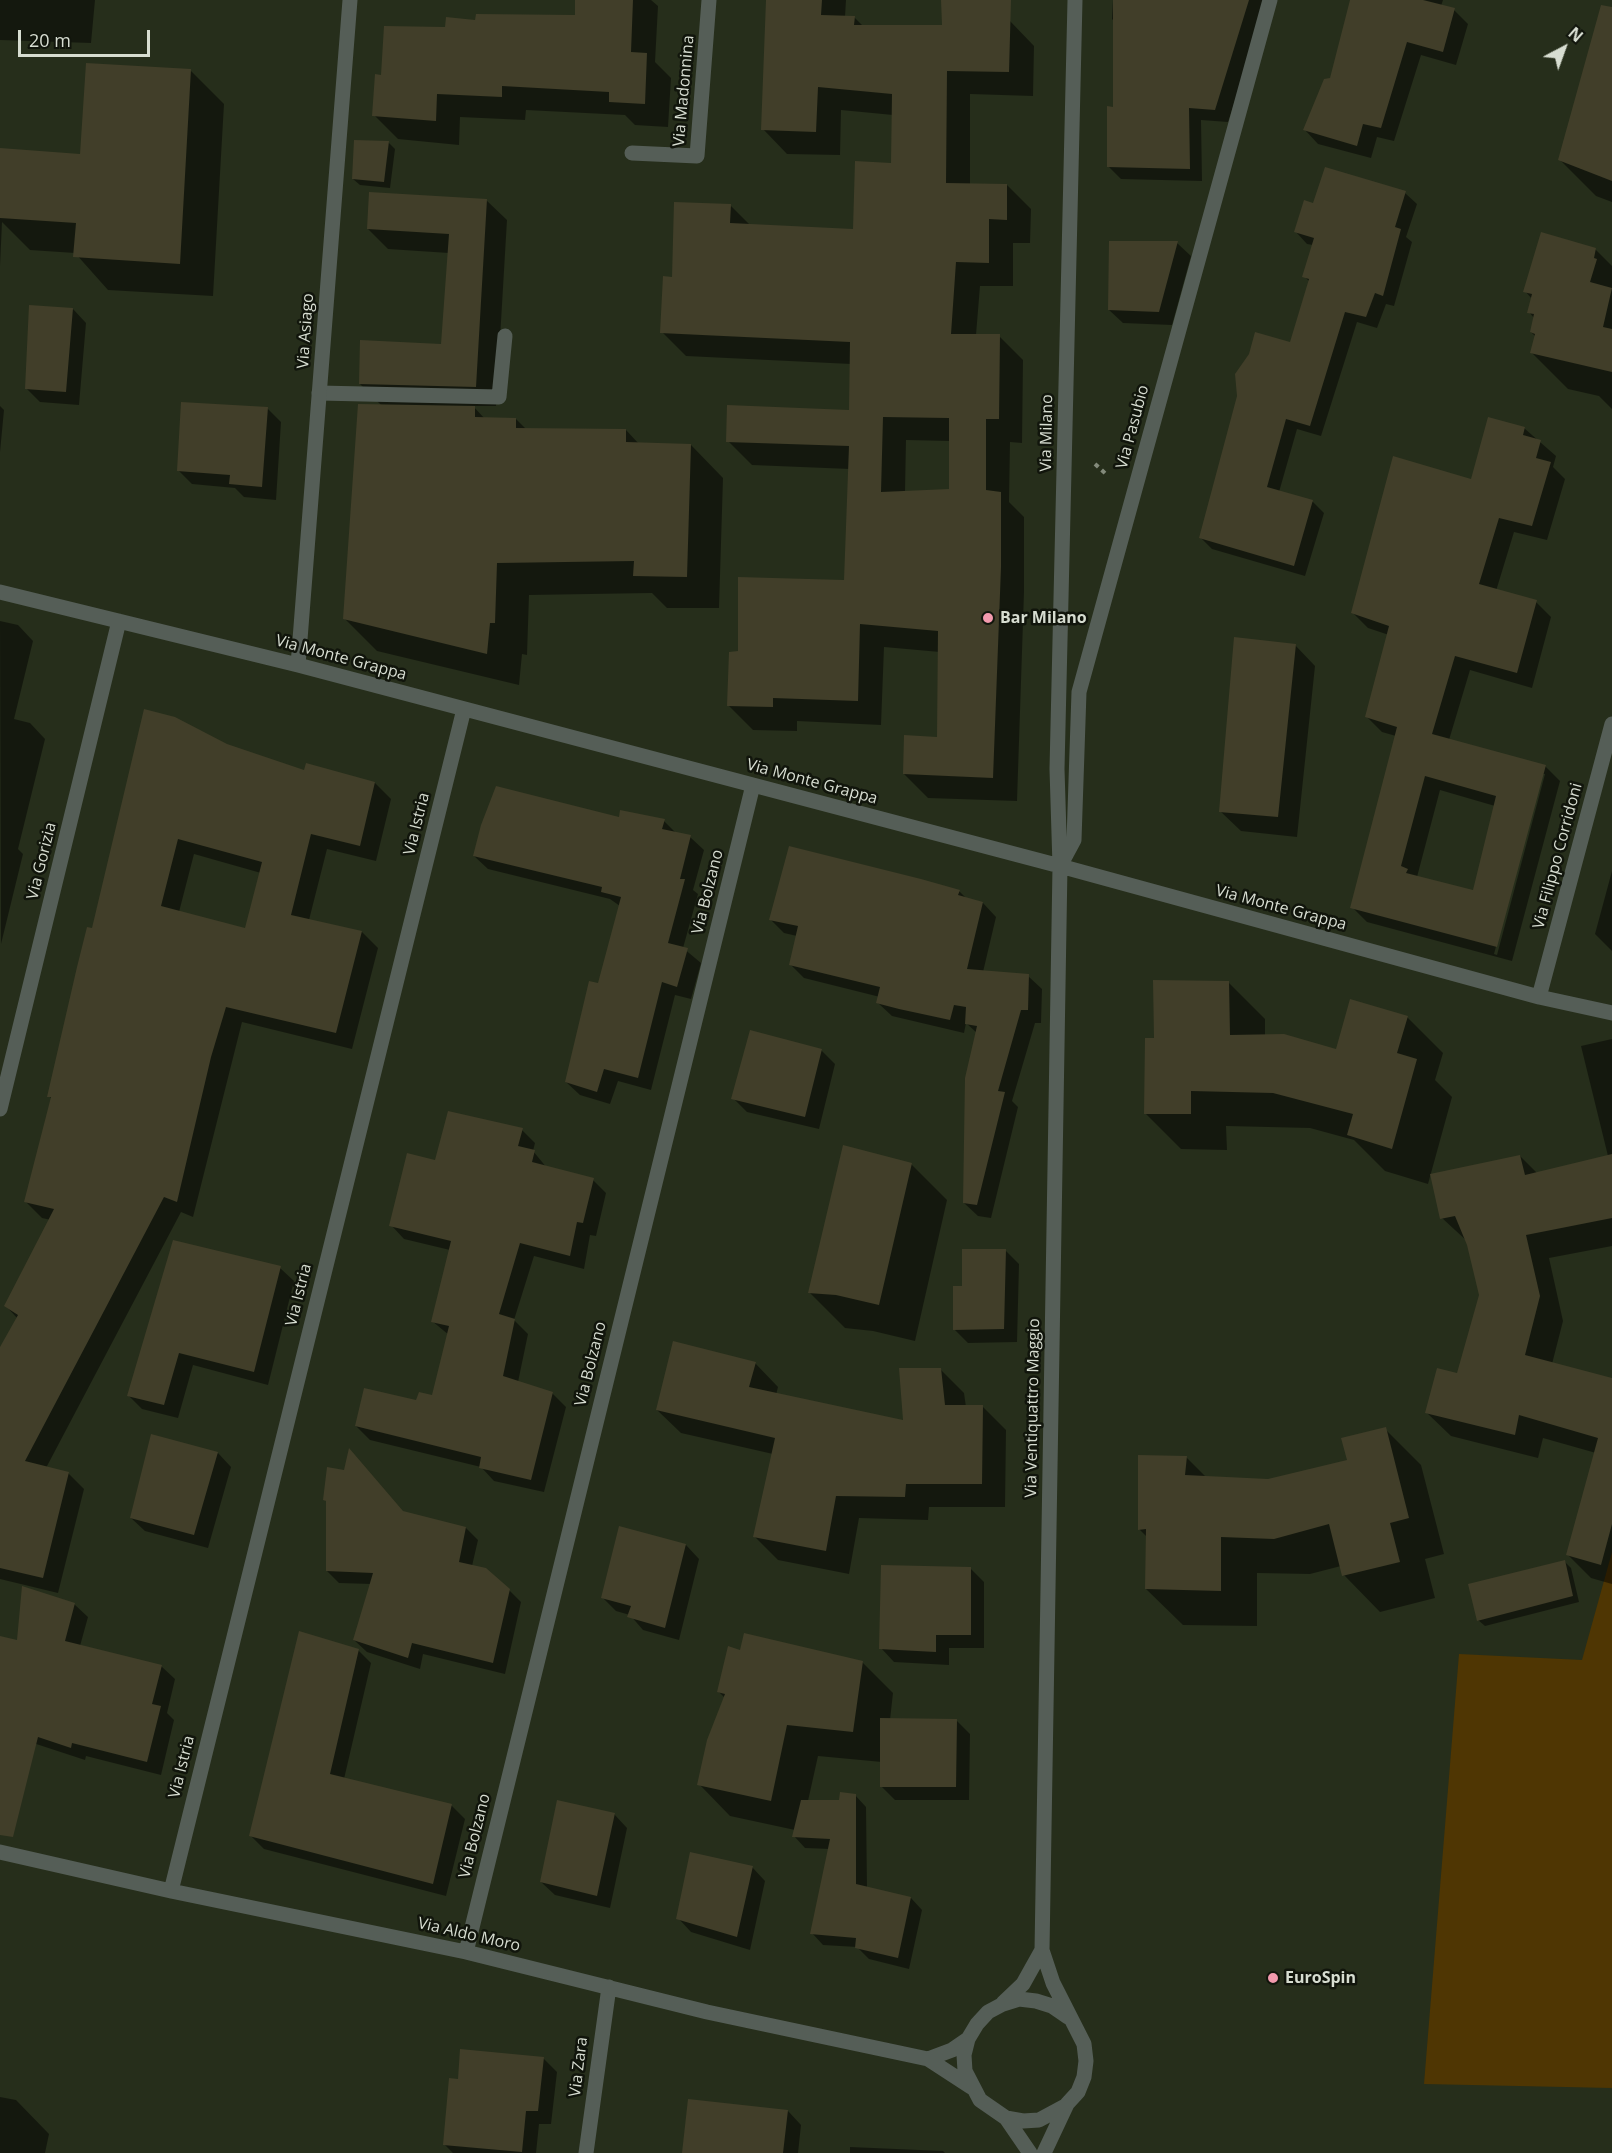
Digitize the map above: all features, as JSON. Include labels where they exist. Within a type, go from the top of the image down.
[{"type":"street","name":"Via Asiago","points":[[298,665],[350,0]]},
{"type":"street","name":"Via Madonnina","points":[[632,153],[697,156],[709,0]]},
{"type":"street","name":"Via Milano","points":[[1060,866],[1058,769],[1075,0]]},
{"type":"street","name":"Via Pasubio","points":[[1060,866],[1074,840],[1079,692],[1270,0]]},
{"type":"street","points":[[319,393],[499,397],[505,336]]},
{"type":"street","name":"Via Monte Grappa","points":[[0,592],[298,665],[1060,866],[1539,997],[1612,1013]]},
{"type":"street","name":"Via Gorizia","points":[[0,1109],[119,621]]},
{"type":"street","name":"Via Istria","points":[[171,1891],[464,709]]},
{"type":"street","name":"Via Filippo Corridoni","points":[[1539,997],[1612,724]]},
{"type":"street","name":"Via Bolzano","points":[[466,1952],[753,785]]},
{"type":"street","name":"Via Ventiquattro Maggio","points":[[1044,2153],[1067,2104],[1084,2077],[1086,2061],[1084,2044],[1053,1983],[1042,1950],[1060,866]]},
{"type":"street","name":"Via Aldo Moro","points":[[0,1852],[171,1891],[466,1952],[707,2012],[928,2058],[971,2087]]},
{"type":"street","name":"Via Ventiquattro Maggio","points":[[971,2087],[965,2071],[964,2055],[968,2039],[976,2024],[988,2012],[1003,2004],[1023,1984],[1042,1950]]},
{"type":"street","name":"Via Zara","points":[[586,2153],[609,1987]]},
{"type":"street","points":[[1003,2004],[1019,2000],[1052,2006],[1066,2015],[1077,2028]]},
{"type":"street","points":[[928,2058],[952,2050],[968,2039]]},
{"type":"street","points":[[971,2087],[980,2100],[1006,2118],[1030,2153]]},
{"type":"street","name":"Via Ventiquattro Maggio","points":[[1006,2118],[1039,2120],[1054,2114],[1067,2104]]},
{"type":"shaded area","points":[[1612,1552],[1612,2088],[1424,2084],[1459,1654],[1582,1660]]},
{"type":"building","points":[[575,0],[633,0],[631,52],[647,53],[645,104],[609,102],[609,92],[502,86],[502,97],[437,94],[436,121],[372,116],[375,74],[381,75],[384,26],[445,27],[446,17],[475,20],[476,14],[575,15]]},
{"type":"building","points":[[766,0],[822,0],[821,15],[855,16],[854,25],[942,25],[941,0],[1011,0],[1009,72],[947,71],[946,183],[1007,184],[1007,220],[989,219],[989,263],[956,262],[951,334],[1000,334],[999,419],[986,419],[986,490],[1001,492],[1001,567],[993,778],[903,774],[904,735],[937,737],[938,631],[860,624],[858,701],[773,698],[773,707],[727,706],[729,652],[738,651],[738,577],[844,580],[849,446],[726,442],[727,405],[849,410],[850,342],[660,333],[663,276],[672,277],[674,202],[731,204],[730,223],[853,229],[855,161],[891,163],[892,94],[818,87],[816,132],[761,130]],"holes":[[[883,417],[949,418],[949,489],[881,492]]]},
{"type":"building","points":[[1113,0],[1249,0],[1215,110],[1189,108],[1190,169],[1107,167],[1107,106],[1113,107]]},
{"type":"building","points":[[1350,0],[1423,0],[1455,8],[1443,52],[1407,42],[1381,128],[1363,124],[1357,146],[1303,130],[1324,79],[1330,78]]},
{"type":"building","points":[[1601,5],[1612,7],[1612,181],[1558,160]]},
{"type":"building","points":[[86,63],[191,69],[180,264],[73,257],[76,223],[0,218],[0,148],[80,154]]},
{"type":"building","points":[[354,140],[389,141],[384,182],[352,179]]},
{"type":"building","points":[[1325,167],[1406,191],[1395,227],[1401,229],[1383,296],[1375,293],[1366,317],[1345,312],[1310,426],[1286,419],[1267,487],[1313,500],[1294,566],[1199,538],[1237,396],[1235,374],[1249,354],[1255,332],[1290,342],[1309,279],[1302,277],[1314,238],[1294,232],[1304,200],[1313,203]]},
{"type":"building","points":[[369,192],[487,199],[476,387],[359,384],[360,340],[441,344],[449,234],[367,229]]},
{"type":"building","points":[[1541,232],[1596,248],[1594,258],[1597,259],[1590,282],[1612,288],[1603,327],[1612,329],[1612,372],[1530,353],[1535,334],[1530,332],[1534,314],[1527,313],[1532,294],[1523,292]]},
{"type":"building","points":[[1109,241],[1178,241],[1159,312],[1108,310]]},
{"type":"building","points":[[29,305],[73,308],[66,392],[25,389]]},
{"type":"building","points":[[181,402],[268,407],[262,487],[229,484],[230,475],[177,471]]},
{"type":"building","points":[[358,404],[475,406],[475,417],[516,418],[516,428],[626,429],[626,442],[691,444],[687,577],[633,576],[634,561],[497,563],[495,623],[490,623],[487,654],[343,619]]},
{"type":"building","points":[[1488,417],[1525,427],[1523,435],[1541,440],[1536,458],[1551,462],[1532,526],[1499,518],[1479,584],[1537,600],[1517,673],[1455,656],[1432,734],[1546,765],[1497,947],[1350,908],[1397,727],[1365,717],[1389,626],[1351,613],[1393,456],[1471,479]],"holes":[[[1425,776],[1496,796],[1473,890],[1406,873],[1408,869],[1401,866]]]},
{"type":"building","points":[[1234,637],[1296,644],[1278,817],[1219,812]]},
{"type":"building","points":[[144,709],[175,717],[227,744],[304,770],[306,763],[375,782],[360,846],[311,834],[291,915],[362,931],[336,1033],[226,1007],[211,1057],[177,1202],[164,1197],[25,1461],[69,1472],[43,1578],[0,1568],[0,1347],[18,1315],[4,1306],[54,1209],[24,1202],[51,1097],[47,1097],[77,967],[87,927],[92,928]],"holes":[[[178,839],[262,862],[245,928],[161,906]]]},
{"type":"building","points":[[496,786],[619,817],[620,810],[665,819],[662,829],[691,835],[680,879],[685,879],[668,943],[688,948],[677,987],[662,982],[638,1078],[604,1069],[597,1092],[565,1082],[589,981],[598,983],[621,897],[601,892],[602,887],[473,856],[481,825]]},
{"type":"building","points":[[789,846],[960,890],[958,895],[983,902],[967,969],[1029,974],[1028,1010],[1021,1010],[998,1091],[1005,1092],[977,1205],[963,1203],[965,1078],[977,1026],[965,1024],[966,1007],[954,1005],[950,1020],[899,1009],[876,1003],[880,987],[789,965],[798,926],[769,920]]},
{"type":"building","points":[[1153,980],[1229,981],[1230,1035],[1284,1034],[1336,1049],[1350,999],[1408,1016],[1397,1053],[1417,1059],[1392,1149],[1347,1135],[1353,1114],[1273,1093],[1191,1091],[1191,1114],[1144,1114],[1145,1038],[1154,1038]]},
{"type":"building","points":[[750,1030],[822,1049],[805,1117],[731,1099]]},
{"type":"building","points":[[448,1111],[523,1128],[518,1146],[535,1150],[532,1162],[594,1178],[583,1223],[577,1222],[570,1256],[520,1243],[499,1314],[515,1319],[503,1376],[553,1392],[531,1480],[479,1468],[481,1457],[355,1426],[364,1388],[416,1400],[419,1392],[432,1395],[449,1326],[431,1322],[451,1241],[389,1226],[407,1153],[435,1160]]},
{"type":"building","points":[[843,1145],[912,1163],[879,1305],[836,1295],[808,1293]]},
{"type":"building","points":[[1612,1154],[1612,1218],[1526,1235],[1540,1296],[1525,1355],[1612,1378],[1612,1524],[1601,1565],[1566,1555],[1598,1438],[1519,1415],[1515,1435],[1425,1413],[1437,1368],[1457,1373],[1479,1295],[1467,1245],[1455,1216],[1440,1219],[1430,1174],[1520,1155],[1525,1175]]},
{"type":"building","points":[[173,1240],[281,1266],[254,1372],[179,1353],[164,1405],[127,1396]]},
{"type":"building","points":[[962,1249],[1006,1249],[1004,1329],[953,1330],[953,1286],[962,1286]]},
{"type":"building","points":[[673,1341],[756,1362],[749,1387],[903,1420],[899,1368],[941,1368],[945,1405],[983,1405],[982,1484],[906,1484],[905,1497],[836,1496],[826,1551],[753,1537],[775,1438],[656,1410]]},
{"type":"building","points":[[1386,1427],[1409,1518],[1390,1523],[1400,1562],[1342,1576],[1329,1524],[1274,1539],[1221,1537],[1221,1591],[1145,1589],[1146,1529],[1138,1530],[1138,1455],[1187,1456],[1185,1475],[1268,1479],[1347,1460],[1341,1438]]},
{"type":"building","points":[[151,1434],[218,1452],[194,1535],[130,1518]]},
{"type":"building","points":[[349,1448],[403,1511],[466,1527],[459,1562],[486,1568],[510,1589],[493,1663],[412,1643],[408,1658],[353,1640],[373,1573],[326,1571],[326,1501],[323,1500],[327,1467],[344,1470]]},
{"type":"building","points":[[619,1526],[686,1544],[665,1628],[627,1617],[631,1606],[601,1598]]},
{"type":"building","points":[[1565,1560],[1573,1596],[1477,1621],[1468,1584]]},
{"type":"building","points":[[881,1565],[971,1567],[971,1635],[936,1635],[936,1652],[879,1649]]},
{"type":"building","points":[[22,1586],[75,1603],[65,1641],[162,1665],[152,1704],[161,1706],[147,1762],[72,1743],[71,1748],[38,1737],[13,1837],[0,1835],[0,1636],[17,1640]]},
{"type":"building","points":[[299,1631],[359,1649],[330,1774],[452,1804],[433,1884],[249,1836]]},
{"type":"building","points":[[744,1633],[863,1661],[853,1732],[787,1725],[771,1801],[697,1785],[707,1740],[725,1694],[717,1692],[728,1646],[740,1650]]},
{"type":"building","points":[[880,1718],[957,1719],[956,1787],[880,1787]]},
{"type":"building","points":[[840,1792],[856,1794],[856,1884],[911,1897],[898,1958],[855,1948],[856,1938],[810,1934],[830,1839],[792,1837],[801,1800],[839,1800]]},
{"type":"building","points":[[557,1800],[615,1813],[597,1896],[540,1882]]},
{"type":"building","points":[[690,1852],[753,1866],[737,1937],[676,1919]]},
{"type":"building","points":[[460,2049],[544,2057],[538,2111],[526,2111],[522,2152],[443,2145],[449,2078],[458,2079]]},
{"type":"building","points":[[688,2099],[788,2110],[783,2153],[682,2153]]},
{"type":"place","name":"Bar Milano","points":[[988,618]]},
{"type":"place","name":"EuroSpin","points":[[1273,1978]]}]
